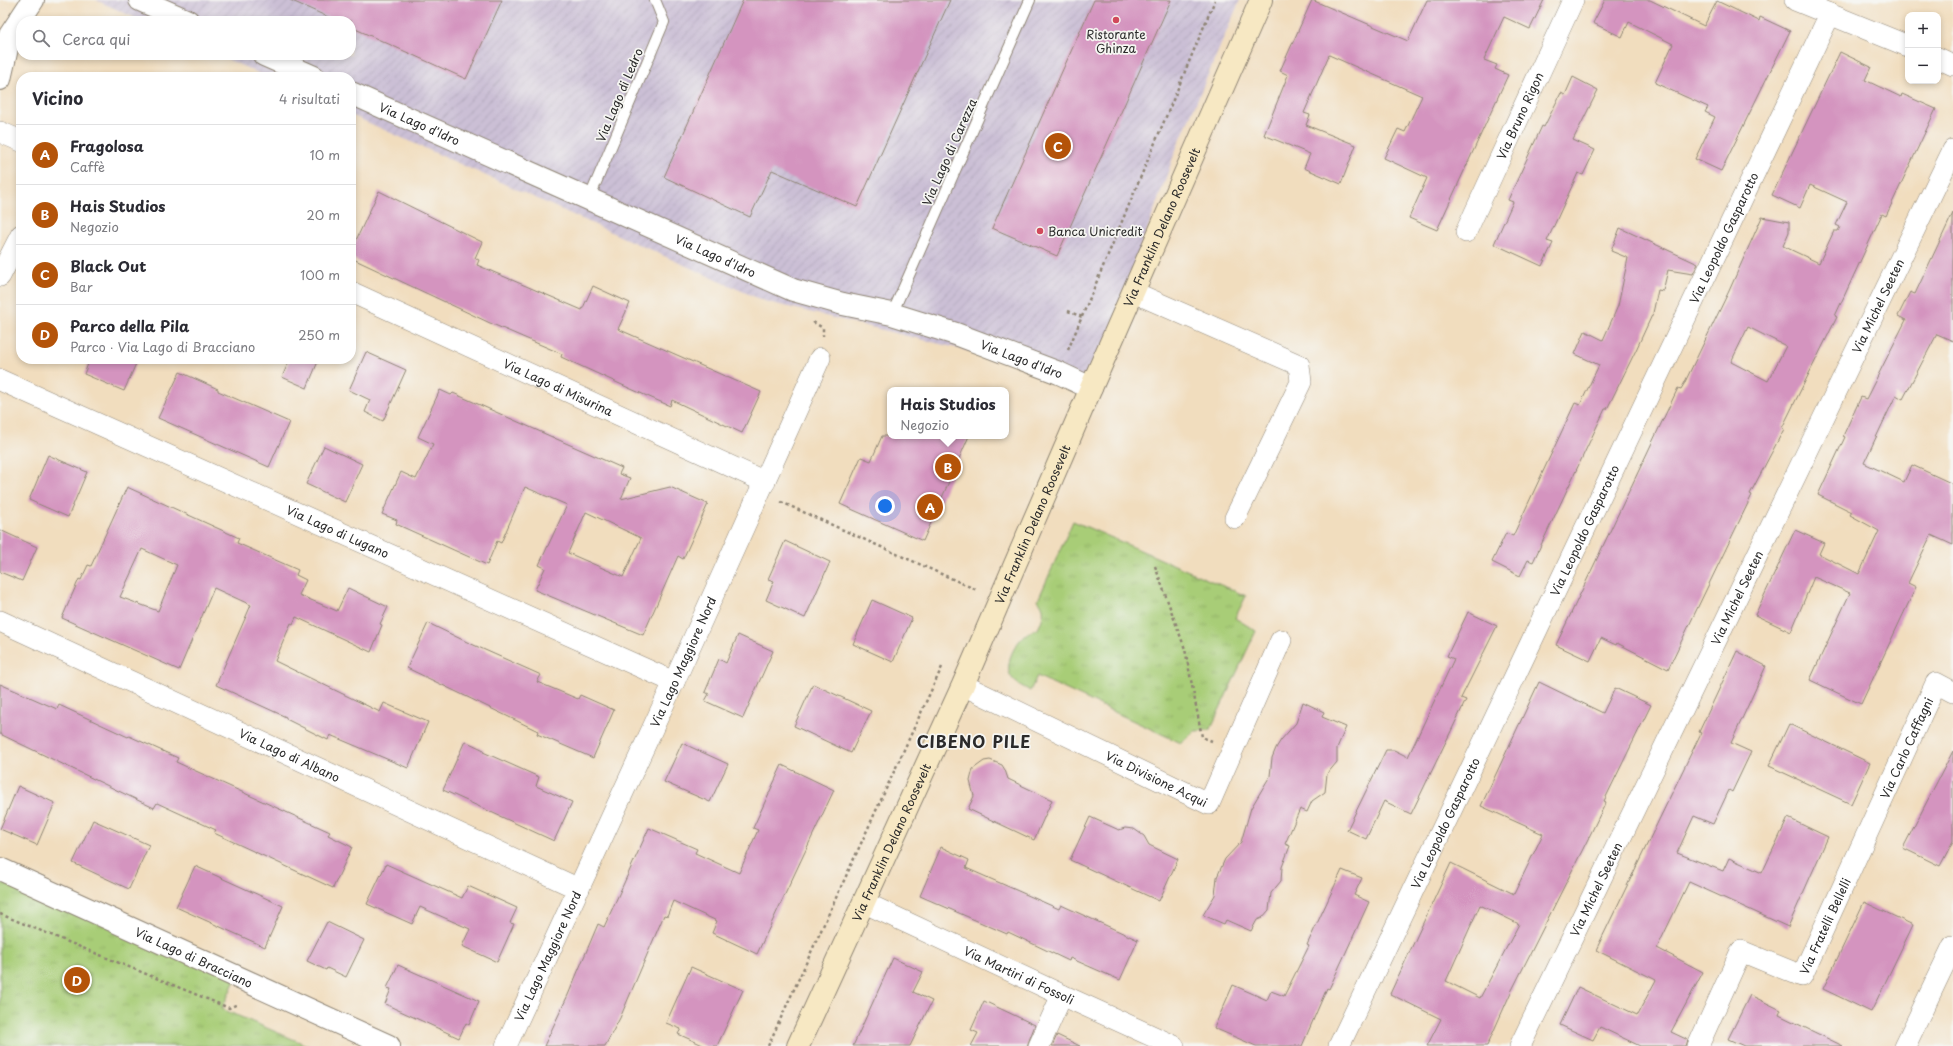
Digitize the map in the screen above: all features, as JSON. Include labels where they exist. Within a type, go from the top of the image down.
[{"type":"main road","name":"Via Franklin Delano Roosevelt","points":[[798,1046],[963,685],[1261,0]]},
{"type":"street","points":[[22,16],[33,0]]},
{"type":"street","points":[[140,0],[177,16]]},
{"type":"street","name":"Via Bruno Rigon","points":[[1466,232],[1573,0]]},
{"type":"street","points":[[1795,0],[1905,45]]},
{"type":"street","name":"Via Leopoldo Gasparotto","points":[[1339,1046],[1830,14]]},
{"type":"street","points":[[0,78],[10,35],[16,26]]},
{"type":"street","points":[[1941,59],[1953,65]]},
{"type":"street","points":[[275,60],[303,72]]},
{"type":"street","name":"Via Lago d'Idro","points":[[356,96],[793,290],[843,304],[892,314],[956,334],[1059,373],[1091,388]]},
{"type":"street","points":[[0,132],[16,139]]},
{"type":"street","name":"Via Michel Seeten","points":[[1520,1046],[1953,150]]},
{"type":"street","points":[[0,276],[16,245]]},
{"type":"street","points":[[1133,292],[1299,364],[1301,382],[1235,518]]},
{"type":"street","name":"Via Lago di Misurina","points":[[356,294],[763,488]]},
{"type":"street","name":"Via Lago Maggiore Nord","points":[[506,1046],[763,488],[820,358]]},
{"type":"street","name":"Via Lago di Lugano","points":[[0,380],[674,682]]},
{"type":"street","name":"Via Lago di Albano","points":[[0,621],[579,889]]},
{"type":"street","name":"Via Divisione Acqui","points":[[963,685],[1209,804],[1281,640]]},
{"type":"street","name":"Via Carlo Caffagni","points":[[1868,831],[1936,683],[1953,692]]},
{"type":"street","name":"Via Fratelli Bellelli","points":[[1698,1046],[1741,951],[1802,976],[1868,831]]},
{"type":"street","name":"Via Lago di Bracciano","points":[[0,868],[389,1046]]},
{"type":"street","name":"Via Martiri di Fossoli","points":[[865,902],[1062,996],[1174,1046]]},
{"type":"street","points":[[1905,1046],[1953,946]]},
{"type":"street","points":[[1039,1046],[1062,996]]},
{"type":"lane","name":"Via Lago di Ledro","points":[[589,199],[664,22],[655,0]]},
{"type":"lane","name":"Via Lago di Carezza","points":[[892,314],[1030,0]]},
{"type":"path","points":[[1059,373],[1214,0]]},
{"type":"path","points":[[1068,311],[1082,318]]},
{"type":"path","points":[[812,321],[823,328],[820,358]]},
{"type":"path","points":[[763,488],[977,591]]},
{"type":"path","points":[[1155,566],[1185,649],[1202,737],[1233,750]]},
{"type":"path","points":[[974,598],[981,584]]},
{"type":"path","points":[[768,1046],[944,663]]},
{"type":"path","points":[[0,914],[229,1008],[243,1002]]},
{"type":"shaded area","points":[[96,0],[1240,0],[1175,152],[1091,388],[1059,373],[764,301],[356,117],[356,72],[256,72],[229,60],[356,60],[356,16],[131,16]]},
{"type":"green space","points":[[1073,521],[1246,596],[1235,618],[1256,631],[1210,730],[1195,731],[1181,743],[1037,676],[1030,691],[1018,684],[1012,678],[1009,662],[1013,650],[1025,635],[1038,629],[1043,617],[1043,610],[1038,600]]},
{"type":"green space","points":[[0,874],[236,978],[222,1009],[309,1046],[0,1046]]},
{"type":"building","points":[[290,0],[502,0],[466,79],[356,29],[356,16],[326,16]]},
{"type":"building","points":[[743,0],[950,0],[857,207],[772,170],[750,217],[664,177]]},
{"type":"building","points":[[1094,0],[1171,0],[1057,256],[992,228]]},
{"type":"building","points":[[1312,0],[1408,41],[1427,0],[1544,0],[1530,29],[1504,17],[1484,60],[1497,65],[1495,69],[1508,75],[1437,230],[1409,218],[1427,178],[1384,158],[1398,129],[1405,132],[1422,96],[1329,55],[1304,113],[1310,115],[1306,125],[1356,145],[1341,184],[1304,168],[1310,154],[1264,135],[1288,75],[1280,71]]},
{"type":"building","points":[[1605,0],[1650,0],[1704,26],[1717,1],[1759,21],[1760,17],[1790,31],[1721,171],[1695,159],[1715,117],[1705,112],[1708,107],[1655,83],[1673,44],[1629,22],[1622,37],[1593,23]]},
{"type":"building","points":[[1840,52],[1871,67],[1865,80],[1901,97],[1902,94],[1936,109],[1886,216],[1882,214],[1835,316],[1837,317],[1782,428],[1784,429],[1750,494],[1752,495],[1668,669],[1617,643],[1616,645],[1601,638],[1590,661],[1556,645],[1678,388],[1681,389],[1684,384],[1729,291],[1762,217],[1789,222],[1789,232],[1783,246],[1819,263],[1834,231],[1838,231],[1840,227],[1836,225],[1847,202],[1810,185],[1800,208],[1772,195]],"holes":[[[1748,327],[1786,346],[1768,381],[1731,362]]]},
{"type":"building","points":[[1573,77],[1598,90],[1573,140],[1595,150],[1583,175],[1578,173],[1547,241],[1553,243],[1542,266],[1494,244],[1513,202],[1508,200],[1542,126],[1544,127],[1561,93],[1565,95]]},
{"type":"building","points":[[379,191],[482,242],[475,258],[479,260],[477,265],[582,310],[593,286],[630,303],[618,329],[761,392],[742,433],[672,400],[670,406],[631,389],[561,357],[562,354],[490,323],[356,260],[356,240]]},
{"type":"building","points":[[1953,213],[1953,341],[1937,334],[1903,399],[1896,395],[1864,463],[1904,482],[1912,465],[1953,484],[1953,545],[1931,535],[1908,583],[1916,587],[1861,704],[1810,680],[1850,593],[1814,577],[1791,632],[1755,615],[1795,530],[1824,543],[1819,554],[1859,574],[1879,531],[1850,515],[1852,512],[1818,495],[1845,437],[1843,436],[1861,397],[1866,399],[1906,320],[1898,316],[1910,292],[1915,294]]},
{"type":"building","points":[[1620,228],[1698,264],[1693,274],[1668,270],[1663,291],[1658,290],[1653,313],[1636,350],[1607,409],[1605,409],[1533,562],[1528,560],[1520,576],[1492,562],[1506,533],[1513,536],[1575,403],[1580,405],[1599,365],[1575,354],[1585,331],[1603,340],[1618,306],[1628,258],[1611,251]]},
{"type":"building","points":[[366,352],[406,370],[383,421],[365,412],[370,400],[349,390]]},
{"type":"building","points":[[88,364],[136,364],[124,391],[84,374]]},
{"type":"building","points":[[288,364],[317,364],[307,388],[282,377]]},
{"type":"building","points":[[180,372],[218,389],[218,391],[289,422],[269,467],[158,418]]},
{"type":"building","points":[[440,390],[451,395],[453,393],[622,468],[619,474],[630,478],[621,499],[670,487],[708,504],[683,559],[678,556],[643,635],[535,590],[545,568],[539,565],[567,505],[525,487],[501,543],[497,541],[487,565],[396,524],[397,520],[382,514],[401,472],[416,479],[433,444],[418,437]],"holes":[[[586,512],[641,538],[623,577],[568,553]]]},
{"type":"building","points":[[882,436],[887,436],[887,439],[968,439],[923,541],[840,504],[861,457],[871,461]]},
{"type":"building","points":[[324,446],[362,464],[345,502],[306,484]]},
{"type":"building","points":[[48,455],[87,472],[68,517],[29,500]]},
{"type":"building","points":[[127,487],[239,538],[237,543],[298,570],[296,575],[306,580],[299,595],[337,611],[348,588],[388,607],[380,624],[382,625],[371,652],[296,617],[293,624],[291,623],[275,661],[380,712],[384,703],[428,722],[408,768],[330,735],[328,740],[286,719],[286,717],[216,685],[251,605],[214,588],[179,670],[62,618],[79,579],[81,580],[88,565],[91,566]],"holes":[[[142,549],[177,565],[158,611],[120,597]]]},
{"type":"building","points":[[0,530],[37,547],[22,581],[0,572]]},
{"type":"building","points":[[785,541],[830,562],[805,618],[766,600],[774,581],[768,579]]},
{"type":"building","points":[[872,600],[912,618],[893,662],[853,644]]},
{"type":"building","points":[[1468,612],[1497,626],[1461,698],[1466,700],[1411,814],[1384,801],[1366,839],[1347,830],[1386,750],[1394,750],[1408,757],[1454,659],[1447,656]]},
{"type":"building","points":[[428,623],[541,675],[537,682],[578,699],[580,695],[614,710],[593,758],[537,734],[538,731],[407,668]]},
{"type":"building","points":[[738,635],[773,651],[743,718],[705,701],[709,694],[705,692],[719,659],[726,663]]},
{"type":"building","points":[[1737,651],[1766,666],[1731,743],[1751,752],[1732,792],[1729,790],[1713,824],[1694,816],[1677,853],[1723,871],[1729,858],[1762,873],[1788,818],[1828,837],[1788,927],[1689,882],[1657,948],[1703,972],[1671,1032],[1688,1040],[1686,1046],[1640,1046],[1600,1027],[1593,1040],[1560,1025],[1578,987],[1637,1015],[1656,980],[1596,950],[1701,733],[1699,732]]},
{"type":"building","points":[[1539,682],[1603,713],[1615,688],[1651,705],[1604,801],[1606,802],[1591,833],[1511,992],[1487,1046],[1427,1046],[1441,1019],[1390,994],[1451,863],[1514,894],[1543,834],[1481,806]],"holes":[[[1480,905],[1519,924],[1480,998],[1446,981]]]},
{"type":"building","points":[[0,684],[57,709],[59,705],[128,737],[129,736],[178,758],[176,762],[330,832],[328,835],[352,847],[333,888],[214,833],[216,830],[157,803],[154,808],[0,734]]},
{"type":"building","points":[[813,684],[871,711],[851,753],[794,726]]},
{"type":"building","points":[[1303,702],[1324,712],[1322,717],[1346,727],[1337,748],[1337,762],[1327,774],[1325,792],[1312,801],[1307,812],[1300,809],[1285,844],[1290,846],[1282,867],[1281,881],[1271,893],[1269,910],[1262,918],[1257,920],[1251,931],[1226,920],[1224,924],[1203,915],[1215,895],[1217,877],[1225,859],[1241,842],[1251,808],[1270,776],[1272,758],[1276,748],[1296,723]]},
{"type":"building","points":[[1789,724],[1870,763],[1851,804],[1769,766]]},
{"type":"building","points":[[465,741],[484,750],[483,752],[539,777],[536,786],[572,802],[554,841],[443,790]]},
{"type":"building","points":[[682,743],[728,764],[710,802],[664,782]]},
{"type":"building","points":[[1953,751],[1953,841],[1940,866],[1903,848]]},
{"type":"building","points":[[990,760],[1002,765],[1008,779],[1052,800],[1034,840],[968,809],[974,796],[970,781],[973,769],[984,761]]},
{"type":"building","points":[[782,765],[834,790],[757,954],[712,933],[717,921],[673,901],[667,916],[664,915],[620,1018],[605,1046],[544,1046],[568,995],[598,924],[604,927],[649,828],[697,849],[695,853],[739,873],[758,830],[753,828]]},
{"type":"building","points":[[18,786],[55,803],[37,845],[0,829]]},
{"type":"building","points":[[1090,817],[1119,830],[1125,828],[1134,829],[1144,836],[1149,845],[1178,859],[1159,901],[1070,860]]},
{"type":"building","points":[[93,820],[149,845],[129,889],[73,863]]},
{"type":"building","points":[[941,847],[969,860],[966,868],[1059,909],[1061,905],[1138,940],[1120,980],[1070,958],[1069,961],[1008,932],[1007,934],[920,896]]},
{"type":"building","points":[[386,864],[462,898],[468,886],[517,908],[510,923],[514,924],[497,962],[462,946],[470,929],[420,907],[412,924],[367,904]]},
{"type":"building","points":[[195,866],[283,906],[265,947],[176,907]]},
{"type":"building","points":[[1342,870],[1362,878],[1354,895],[1369,902],[1329,989],[1327,988],[1302,1046],[1256,1046],[1214,1028],[1233,985],[1267,1000],[1271,991],[1284,996],[1309,946],[1307,945]]},
{"type":"building","points":[[1864,902],[1913,925],[1871,1012],[1823,989]]},
{"type":"building","points":[[327,922],[364,940],[346,977],[307,961]]},
{"type":"building","points":[[893,958],[923,972],[913,992],[932,1001],[910,1046],[853,1046]]},
{"type":"building","points":[[398,965],[479,1001],[469,1025],[466,1023],[459,1038],[385,1004],[391,989],[387,988]]},
{"type":"building","points":[[691,967],[743,990],[717,1046],[705,1046],[678,1034],[681,1029],[666,1023]]},
{"type":"building","points":[[1750,995],[1781,1010],[1779,1015],[1843,1046],[1744,1046],[1728,1039]]},
{"type":"building","points":[[984,1001],[1035,1025],[1027,1046],[971,1046],[978,1033],[971,1030]]},
{"type":"building","points":[[1057,1035],[1080,1046],[1052,1046]]},
{"type":"place","name":"Ristorante Ghinza","points":[[1116,20]]},
{"type":"place","name":"Black Out","points":[[1058,146]]},
{"type":"place","name":"Banca Unicredit","points":[[1040,231]]},
{"type":"place","name":"Hais Studios","points":[[948,467]]},
{"type":"place","name":"Fragolosa","points":[[930,507]]},
{"type":"place","name":"Parco della Pila","points":[[77,980]]},
{"type":"district","name":"CIBENO PILE","points":[[974,741]]}]
